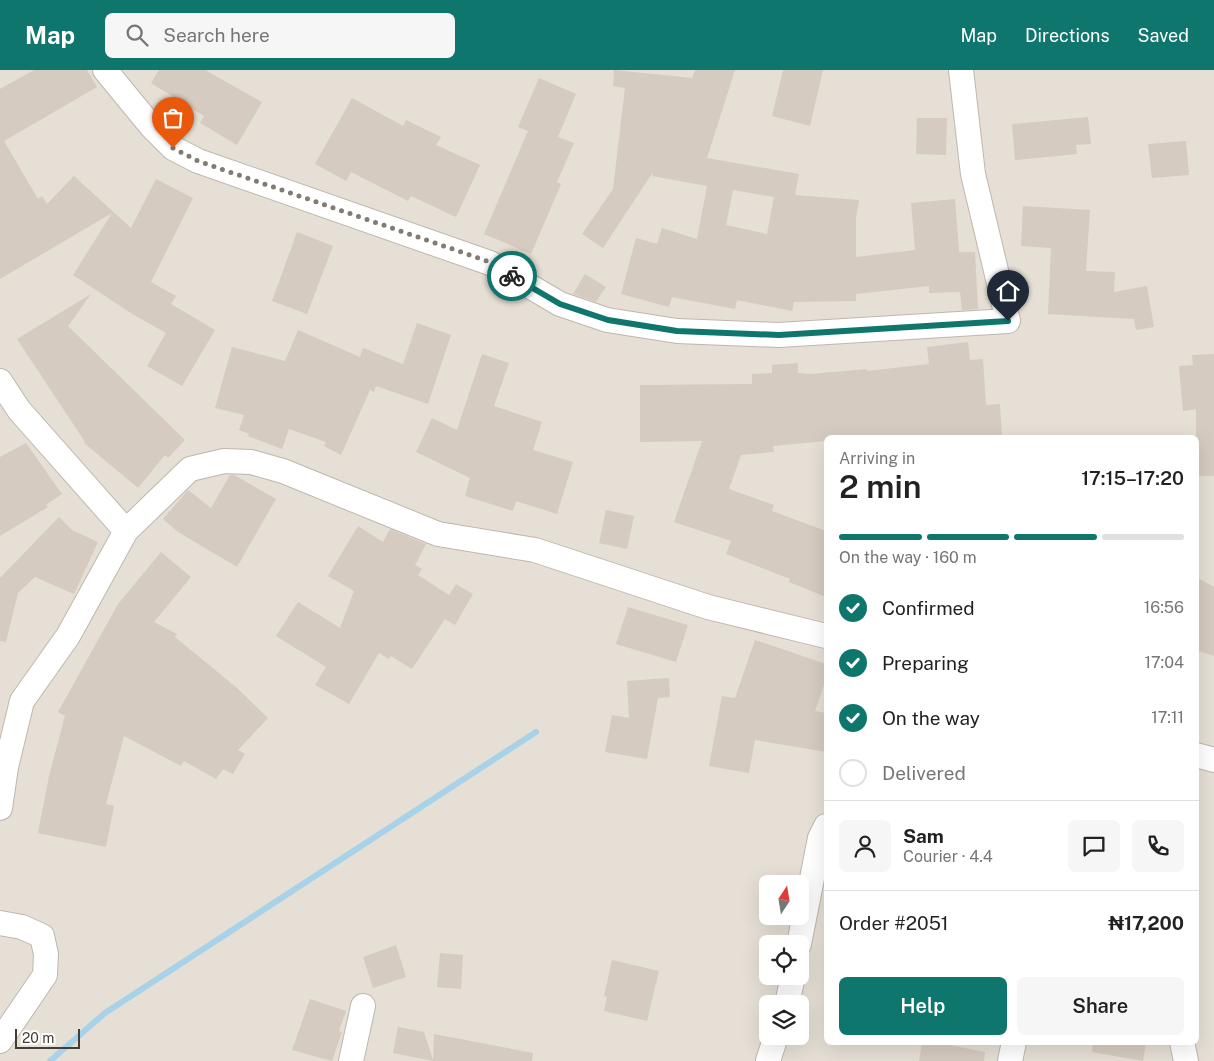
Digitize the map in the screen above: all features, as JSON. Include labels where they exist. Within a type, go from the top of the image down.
[{"type":"street","points":[[105,70],[151,126],[173,148],[198,161],[490,262],[560,304],[608,320],[677,331],[779,335],[1008,321],[973,174],[961,70]]},
{"type":"street","points":[[0,381],[19,410],[126,531]]},
{"type":"street","points":[[0,808],[6,767],[22,701],[68,636],[126,531],[190,469],[224,461],[251,462],[282,471],[438,534],[535,550],[708,607],[824,636]]},
{"type":"street","points":[[1199,756],[1214,760]]},
{"type":"street","points":[[801,935],[820,838],[824,830]]},
{"type":"street","points":[[0,923],[22,927],[42,936],[46,954],[45,975],[0,1041]]},
{"type":"street","points":[[351,1061],[363,1006]]},
{"type":"street","points":[[768,1061],[773,1045]]},
{"type":"street","points":[[1010,1061],[1013,1045]]},
{"type":"street","points":[[1183,1045],[1186,1061]]},
{"type":"shaded area","points":[[0,70],[1214,70],[1214,1061],[0,1061]]},
{"type":"building","points":[[34,70],[87,70],[97,87],[4,141],[38,199],[42,196],[47,204],[74,176],[131,228],[156,179],[193,198],[151,282],[176,296],[171,304],[215,330],[182,386],[147,366],[166,333],[134,315],[73,275],[112,213],[0,279],[0,89]]},
{"type":"building","points":[[159,70],[205,70],[262,102],[237,145],[200,123],[204,116],[151,83]]},
{"type":"building","points":[[614,70],[692,78],[695,70],[735,70],[707,158],[799,174],[795,195],[859,200],[856,218],[856,257],[915,250],[911,203],[955,199],[959,252],[975,252],[978,309],[962,310],[960,292],[929,293],[929,286],[856,294],[856,301],[794,302],[792,311],[737,300],[735,309],[672,297],[669,307],[621,294],[636,238],[657,244],[662,228],[697,239],[707,186],[652,176],[653,172],[603,248],[582,234],[613,189],[625,88],[613,86]],"holes":[[[733,190],[774,197],[767,234],[726,225]]]},
{"type":"building","points":[[783,70],[823,70],[810,126],[772,116]]},
{"type":"building","points":[[539,78],[576,94],[558,137],[574,143],[557,182],[561,184],[531,254],[484,234],[528,131],[518,127]]},
{"type":"building","points":[[352,98],[403,126],[406,120],[441,137],[436,145],[480,165],[456,217],[411,196],[408,201],[351,172],[346,181],[315,164]]},
{"type":"building","points":[[1088,117],[1091,144],[1076,145],[1077,154],[1015,160],[1012,124]]},
{"type":"building","points":[[917,118],[947,118],[946,155],[916,154]]},
{"type":"building","points":[[1186,141],[1189,175],[1152,178],[1148,144]]},
{"type":"building","points":[[1023,206],[1090,210],[1086,271],[1115,272],[1114,292],[1147,286],[1154,327],[1136,330],[1134,319],[1048,314],[1051,248],[1021,246]]},
{"type":"building","points":[[297,232],[333,246],[307,314],[272,301]]},
{"type":"building","points":[[585,274],[606,287],[596,302],[573,294]]},
{"type":"building","points":[[91,294],[68,326],[185,440],[168,458],[165,455],[138,488],[84,443],[17,339]]},
{"type":"building","points":[[417,323],[451,335],[428,404],[376,386],[374,392],[370,390],[341,455],[324,446],[326,442],[289,429],[282,449],[248,436],[249,434],[239,430],[244,415],[215,408],[232,347],[285,361],[298,330],[360,357],[363,348],[403,364]]},
{"type":"building","points":[[968,342],[970,360],[983,359],[986,405],[1000,404],[1002,435],[824,435],[824,441],[773,446],[774,452],[741,455],[729,489],[774,505],[772,511],[824,530],[824,596],[789,582],[790,579],[726,554],[731,541],[674,522],[702,441],[640,442],[640,385],[752,384],[752,374],[772,373],[772,365],[798,363],[798,373],[810,374],[867,369],[867,371],[929,364],[927,347]]},
{"type":"building","points":[[482,354],[509,363],[494,406],[542,422],[533,450],[573,462],[557,514],[516,501],[513,511],[465,496],[470,478],[416,452],[432,418],[457,430]]},
{"type":"building","points":[[1214,354],[1214,476],[1199,476],[1199,435],[1196,435],[1196,409],[1183,411],[1179,366],[1193,365],[1192,355]]},
{"type":"building","points":[[26,443],[62,494],[46,505],[48,507],[0,536],[0,457]]},
{"type":"building","points":[[230,475],[234,475],[276,499],[237,567],[178,532],[163,519],[188,490],[211,508]]},
{"type":"building","points":[[606,510],[634,516],[627,549],[599,543]]},
{"type":"building","points":[[59,517],[72,530],[98,542],[74,594],[35,577],[18,593],[6,642],[0,641],[0,578]]},
{"type":"building","points":[[358,526],[383,542],[390,529],[426,544],[415,565],[422,569],[418,575],[449,595],[456,584],[473,594],[455,625],[445,619],[412,669],[391,656],[389,659],[379,653],[349,704],[315,685],[326,667],[276,636],[298,602],[340,628],[354,591],[328,576]]},
{"type":"building","points":[[161,552],[191,577],[154,622],[177,634],[175,637],[237,688],[268,718],[238,750],[245,754],[233,774],[223,769],[216,779],[184,761],[181,766],[124,736],[106,804],[114,806],[106,847],[38,833],[49,776],[65,716],[58,712],[118,604]]},
{"type":"building","points":[[1199,579],[1214,587],[1214,656],[1199,651]]},
{"type":"building","points":[[628,607],[688,625],[676,662],[616,644]]},
{"type":"building","points":[[755,640],[824,663],[824,685],[815,711],[824,713],[824,752],[755,740],[749,773],[709,766],[722,696],[735,698]]},
{"type":"building","points":[[669,678],[670,697],[658,698],[647,759],[605,752],[612,715],[629,718],[627,681]]},
{"type":"building","points":[[396,945],[406,977],[373,988],[363,957]]},
{"type":"building","points":[[440,953],[463,955],[461,989],[437,987]]},
{"type":"building","points":[[612,960],[659,971],[647,1021],[604,1011],[607,997],[604,996]]},
{"type":"building","points":[[310,999],[346,1011],[339,1031],[342,1032],[332,1061],[292,1050]]},
{"type":"building","points":[[398,1027],[424,1032],[433,1060],[434,1034],[533,1053],[532,1061],[433,1061],[393,1053]]},
{"type":"building","points":[[922,1045],[949,1045],[985,1052],[984,1061],[919,1061]]},
{"type":"building","points":[[1093,1045],[1146,1045],[1143,1061],[1092,1052]]},
{"type":"waterway","points":[[50,1061],[105,1013],[536,732]]},
{"type":"way so far","points":[[173,148],[198,161],[278,190],[490,262],[512,276]]},
{"type":"route","points":[[512,276],[560,304],[608,320],[677,331],[779,335],[1008,321]]}]
